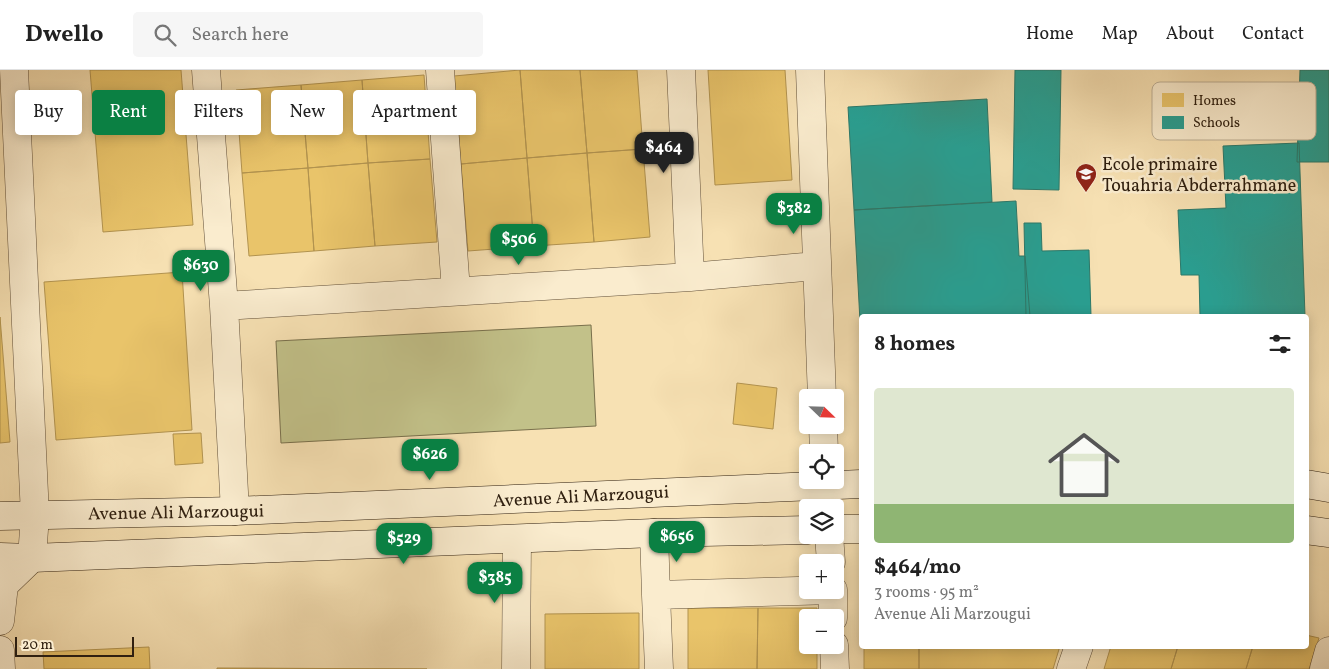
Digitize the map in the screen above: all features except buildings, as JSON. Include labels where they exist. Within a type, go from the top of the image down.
[{"type":"street","points":[[0,621],[4,585],[32,558],[34,515],[14,70]]},
{"type":"street","points":[[211,70],[206,70],[224,306],[236,511]]},
{"type":"street","points":[[440,70],[456,291]]},
{"type":"street","points":[[681,70],[690,277]]},
{"type":"street","points":[[810,70],[822,389]]},
{"type":"street","points":[[224,306],[690,277],[816,266]]},
{"type":"street","name":"Avenue Ali Marzougui","points":[[0,516],[236,511],[826,491],[859,484]]},
{"type":"street","points":[[1309,485],[1329,488]]},
{"type":"street","points":[[844,529],[859,529]]},
{"type":"street","points":[[0,557],[32,558],[654,533],[799,530]]},
{"type":"street","points":[[1309,530],[1329,533]]},
{"type":"street","points":[[654,533],[659,669]]},
{"type":"street","points":[[516,669],[517,540]]},
{"type":"street","points":[[656,595],[799,591]]},
{"type":"street","points":[[1071,669],[1078,649]]},
{"type":"street","points":[[0,650],[1,669]]},
{"type":"street","points":[[1324,669],[1329,651]]},
{"type":"street","points":[[834,654],[835,669]]},
{"type":"shaded area","points":[[591,325],[596,426],[281,443],[276,341]]},
{"type":"place","name":"Ecole primaire Touahria Abderrahmane","points":[[1086,193]]}]
